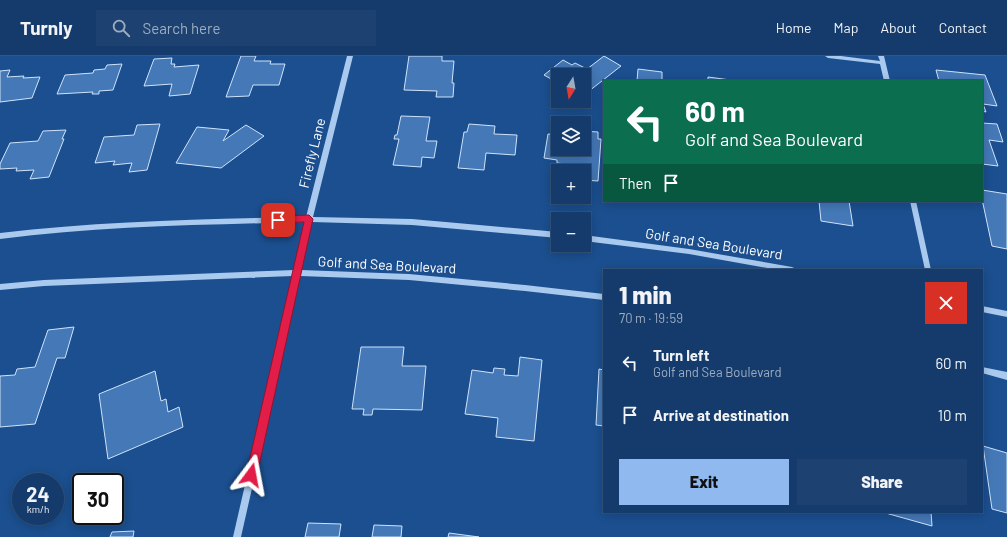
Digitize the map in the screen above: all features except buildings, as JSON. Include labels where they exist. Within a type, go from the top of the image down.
[{"type":"street","name":"Firefly Lane","points":[[237,537],[296,273],[350,56]]},
{"type":"street","points":[[828,56],[883,63]]},
{"type":"street","points":[[881,56],[887,80]]},
{"type":"street","points":[[913,202],[928,269]]},
{"type":"street","points":[[0,236],[41,231],[171,223],[309,219],[412,222],[551,234]]},
{"type":"street","name":"Golf and Sea Boulevard","points":[[591,239],[677,251],[786,269]]},
{"type":"street","name":"Golf and Sea Boulevard","points":[[0,287],[44,283],[296,273],[409,277],[603,297]]},
{"type":"street","points":[[983,309],[1007,314]]},
{"type":"street","points":[[983,370],[1007,376]]},
{"type":"route","points":[[251,475],[309,219],[278,220]]}]
